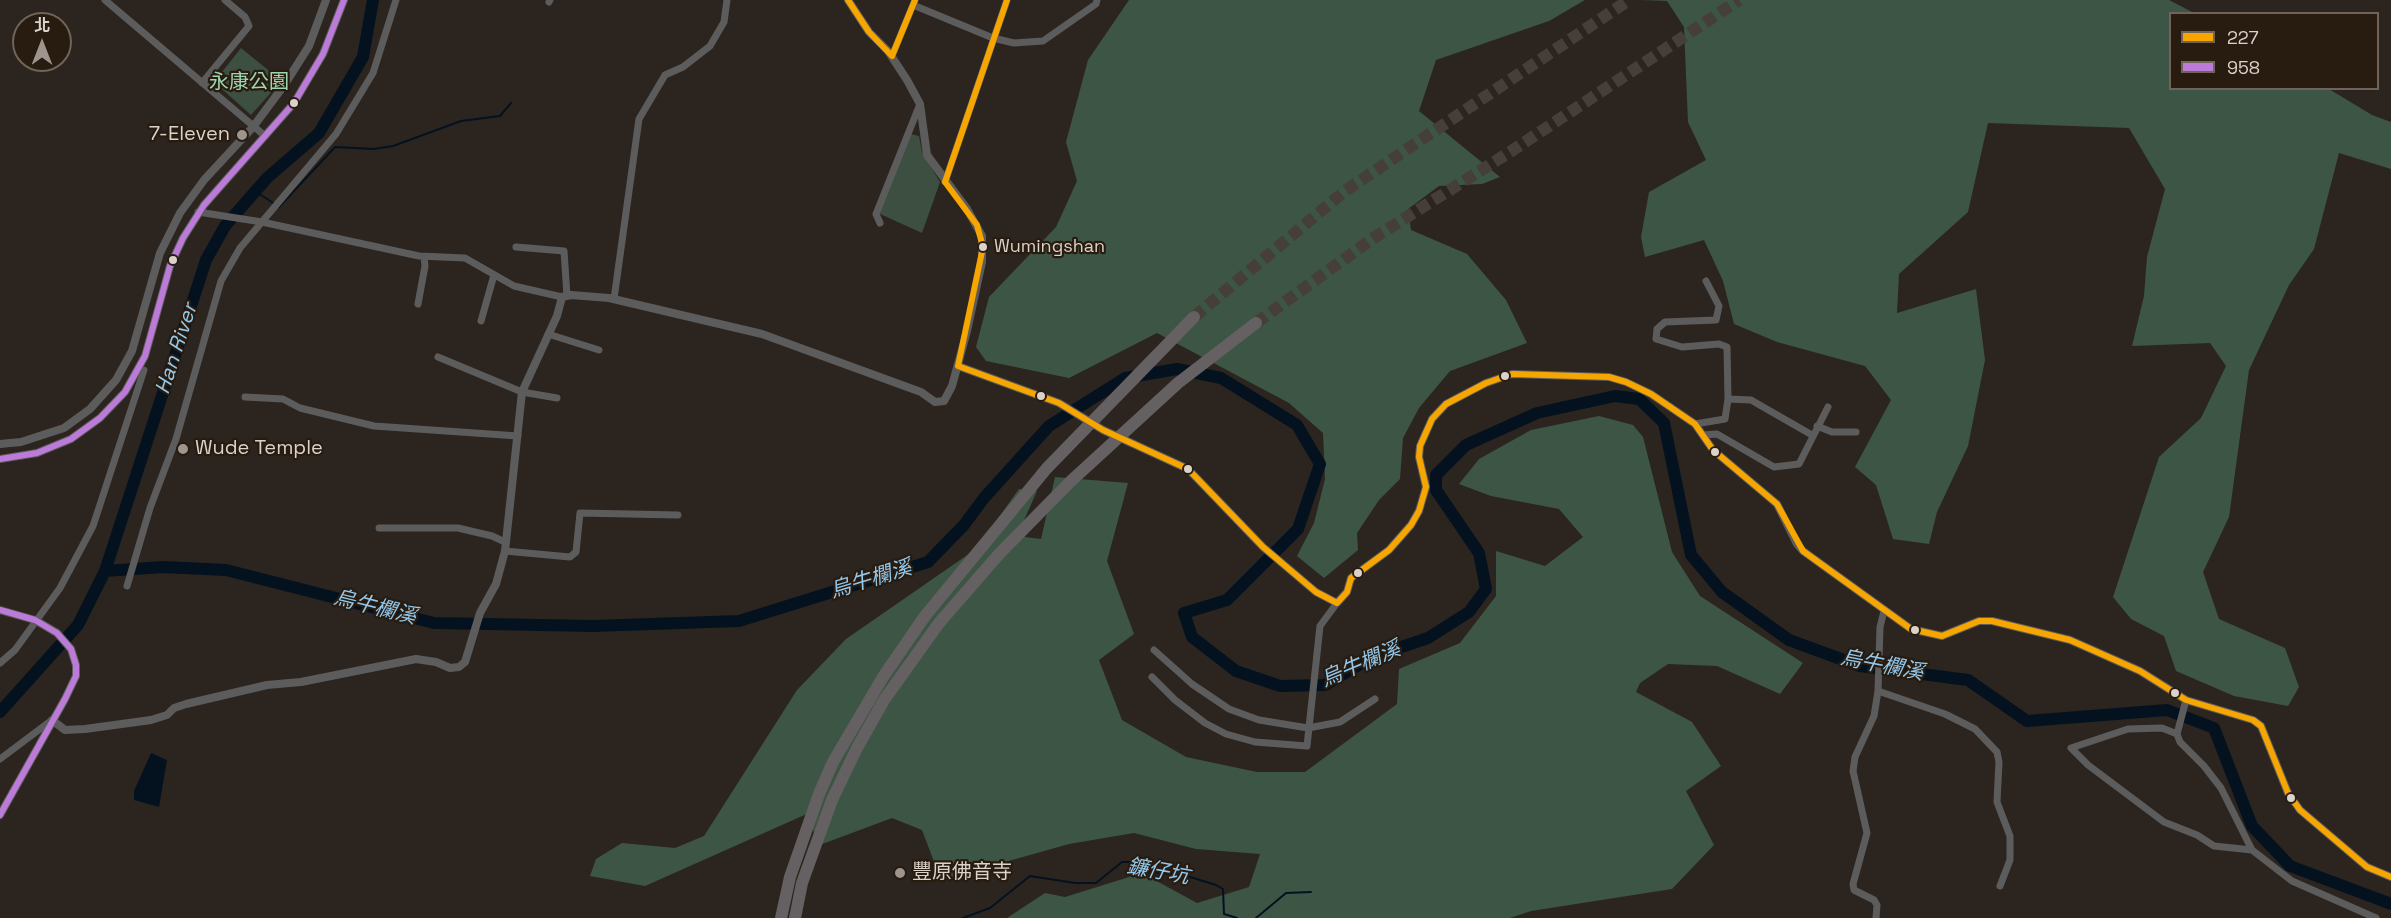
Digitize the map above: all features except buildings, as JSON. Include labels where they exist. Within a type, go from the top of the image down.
[{"type":"highway","points":[[782,918],[790,877],[819,794],[833,762],[877,686],[925,616],[1047,468],[1194,317]]},
{"type":"highway","points":[[795,918],[802,883],[832,800],[857,748],[885,700],[939,623],[1000,553],[1071,482],[1178,383],[1257,323]]},
{"type":"street","points":[[105,0],[265,136]]},
{"type":"street","points":[[202,83],[249,26],[245,17],[225,0]]},
{"type":"street","points":[[0,444],[21,442],[64,428],[90,409],[116,380],[132,351],[160,253],[180,213],[204,180],[253,127],[285,84],[309,46],[326,0]]},
{"type":"street","points":[[0,459],[37,453],[71,439],[100,418],[125,392],[145,356],[170,266],[198,212],[294,103],[323,54],[344,0]]},
{"type":"street","points":[[127,586],[136,550],[176,439],[221,281],[240,248],[259,222],[336,134],[373,73],[396,0]]},
{"type":"street","points":[[614,299],[639,119],[665,75],[683,67],[710,46],[724,22],[727,0]]},
{"type":"street","points":[[198,212],[259,222],[380,250],[424,257],[465,258],[478,263],[514,286],[564,297],[614,299],[762,334],[921,392],[935,402],[944,401],[958,366],[983,247],[977,225],[927,155],[920,104],[892,56],[870,32],[848,0]]},
{"type":"street","points":[[945,182],[1006,0]]},
{"type":"street","points":[[892,56],[914,3],[993,38],[1014,43],[1043,41],[1096,4],[1097,0]]},
{"type":"street","points":[[880,224],[876,214],[920,104]]},
{"type":"street","points":[[52,720],[65,730],[151,720],[167,716],[174,708],[186,704],[247,689],[416,659],[436,662],[450,668],[459,667],[465,662],[480,614],[496,584],[505,547],[522,392],[564,297],[564,251],[516,247]]},
{"type":"street","points":[[418,304],[424,257]]},
{"type":"street","points":[[481,321],[494,275]]},
{"type":"street","points":[[1695,424],[1725,419],[1728,399],[1727,347],[1719,344],[1682,347],[1656,339],[1657,329],[1665,322],[1716,320],[1719,306],[1706,281]]},
{"type":"street","points":[[548,334],[599,350]]},
{"type":"street","points":[[438,357],[522,392],[557,398]]},
{"type":"street","points":[[958,366],[1047,398],[1103,430],[1188,469],[1280,563],[1317,592],[1337,603]]},
{"type":"street","points":[[0,663],[15,650],[71,571],[93,526],[144,370]]},
{"type":"street","points":[[1152,677],[1198,717],[1226,734],[1256,742],[1307,746],[1320,626],[1347,592],[1351,578],[1389,550],[1419,512],[1426,487],[1419,458],[1420,446],[1432,419],[1446,404],[1486,383],[1512,374],[1609,376],[1651,394],[1695,424],[1713,450],[1778,504],[1797,544],[1803,551],[1911,629],[1942,636],[1979,621],[1992,621],[2070,640],[2140,671],[2186,700],[2253,720],[2261,726],[2288,793],[2300,810],[2367,867],[2391,877]]},
{"type":"street","points":[[244,397],[283,399],[300,408],[374,426],[518,436]]},
{"type":"street","points":[[1728,399],[1751,400],[1812,435]]},
{"type":"street","points":[[1703,435],[1717,434],[1774,467],[1799,464],[1828,407]]},
{"type":"street","points":[[1817,426],[1832,432],[1856,432]]},
{"type":"street","points":[[379,528],[458,528],[505,547],[570,557],[576,552],[580,513],[678,515]]},
{"type":"street","points":[[0,610],[35,620],[57,633],[68,644],[74,657],[76,676],[0,816]]},
{"type":"street","points":[[1876,918],[1877,905],[1874,900],[1854,890],[1853,884],[1867,833],[1853,771],[1855,757],[1874,716],[1878,691],[1880,627],[1884,611]]},
{"type":"street","points":[[1154,650],[1192,684],[1229,710],[1259,720],[1308,728],[1340,722],[1376,699]]},
{"type":"street","points":[[1878,691],[1955,719],[1975,729],[1997,752],[2000,762],[1997,802],[2010,836],[2010,860],[2000,886]]},
{"type":"street","points":[[2186,700],[2177,734],[2180,742],[2204,766],[2221,788],[2252,850],[2292,881],[2376,918]]},
{"type":"street","points":[[0,759],[52,720]]},
{"type":"street","points":[[2177,734],[2162,728],[2128,729],[2071,748],[2088,765],[2164,822],[2197,835],[2214,846],[2252,850]]},
{"type":"green space","points":[[1129,0],[1585,0],[1549,21],[1436,60],[1419,111],[1500,177],[1482,184],[1439,186],[1408,209],[1411,230],[1467,254],[1506,300],[1527,343],[1450,371],[1419,408],[1403,438],[1400,479],[1379,500],[1357,533],[1358,550],[1324,578],[1297,556],[1314,523],[1325,479],[1323,433],[1289,403],[1157,333],[1069,378],[986,361],[976,347],[989,297],[1056,227],[1077,181],[1066,142],[1088,60]]},
{"type":"green space","points":[[1641,0],[2169,0],[2192,12],[2169,12],[2169,90],[2331,90],[2372,115],[2391,122],[2391,169],[2339,153],[2314,249],[2289,285],[2249,370],[2229,517],[2203,572],[2219,619],[2285,648],[2299,687],[2288,706],[2234,696],[2176,671],[2164,636],[2131,619],[2113,597],[2159,457],[2201,418],[2226,366],[2210,343],[2132,346],[2144,296],[2147,257],[2165,189],[2129,128],[1988,123],[1968,212],[1899,274],[1897,313],[1976,289],[1985,360],[1968,446],[1937,512],[1929,544],[1893,539],[1876,485],[1855,467],[1891,400],[1865,366],[1777,342],[1734,324],[1723,281],[1704,240],[1645,257],[1641,237],[1649,192],[1706,160],[1688,122],[1684,27],[1667,1]]},
{"type":"green space","name":"永康公園","points":[[241,48],[278,78],[276,87],[251,115],[214,82]]},
{"type":"green space","points":[[907,133],[919,136],[922,152],[940,182],[922,233],[878,213]]},
{"type":"green space","points":[[1599,416],[1633,425],[1643,437],[1672,552],[1700,596],[1803,663],[1780,694],[1717,666],[1668,664],[1640,683],[1636,692],[1692,722],[1721,766],[1686,791],[1714,845],[1672,889],[1531,911],[1510,918],[1007,918],[1045,893],[1065,897],[1142,873],[1197,903],[1249,887],[1260,854],[1196,849],[1134,833],[1069,844],[941,880],[922,830],[892,818],[817,846],[809,813],[645,886],[590,876],[596,859],[622,843],[675,848],[704,836],[797,690],[846,639],[976,549],[1019,489],[1037,491],[1017,536],[1041,539],[1055,477],[1128,483],[1107,561],[1134,634],[1099,660],[1122,720],[1186,757],[1257,772],[1305,772],[1397,704],[1399,669],[1460,643],[1496,596],[1496,551],[1545,566],[1583,537],[1559,509],[1491,496],[1459,484],[1479,459],[1531,430]]},
{"type":"water","points":[[151,753],[167,760],[159,807],[134,800],[134,791]]},
{"type":"waterway","name":"Han River","points":[[0,712],[78,625],[105,571],[206,260],[225,226],[267,178],[319,133],[363,57],[373,0]]},
{"type":"waterway","points":[[255,191],[279,207],[335,147],[374,149],[393,146],[461,121],[500,116],[511,103]]},
{"type":"waterway","name":"烏牛欄溪","points":[[105,571],[163,567],[226,570],[434,623],[593,626],[739,621],[928,562],[964,525],[984,498],[1049,426],[1125,378],[1177,369],[1221,378],[1297,425],[1320,464],[1298,529],[1227,600],[1184,613],[1192,637],[1236,671],[1280,686],[1325,685],[1372,657],[1428,638],[1469,612],[1486,589],[1479,553],[1436,490],[1436,475],[1466,445],[1537,413],[1615,396],[1639,399],[1664,423],[1691,555],[1722,592],[1789,640],[1860,666],[1968,680],[2027,721],[2167,710],[2214,728],[2252,826],[2290,866],[2391,904]]},
{"type":"waterway","name":"鐮仔坑","points":[[963,918],[990,908],[1030,876],[1075,883],[1096,883],[1122,862],[1130,862],[1139,871],[1187,876],[1216,885],[1223,889],[1224,914],[1237,918]]},
{"type":"waterway","points":[[1256,918],[1286,893],[1311,892]]},
{"type":"tunnel","points":[[1194,317],[1345,191],[1629,0]]},
{"type":"tunnel","points":[[1256,323],[1372,239],[1510,152],[1739,0]]},
{"type":"transit line","name":"958","points":[[0,459],[37,453],[71,439],[100,418],[125,392],[145,356],[170,266],[183,238],[204,205],[294,103],[323,54],[344,0]]},
{"type":"transit line","name":"227","points":[[848,0],[869,32],[892,56]]},
{"type":"transit line","name":"227","points":[[892,56],[915,0]]},
{"type":"transit line","name":"227","points":[[945,182],[1007,0]]},
{"type":"transit line","name":"227","points":[[945,182],[977,225],[983,247],[958,366]]},
{"type":"transit line","name":"227","points":[[958,366],[1059,403],[1103,430],[1188,469],[1263,547],[1316,592],[1337,603],[1347,592],[1351,578],[1389,550],[1411,525],[1419,511],[1426,487],[1419,457],[1420,446],[1432,419],[1446,404],[1486,383],[1512,374],[1609,377],[1626,382],[1651,394],[1695,424],[1713,450],[1777,504],[1803,551],[1911,629],[1942,636],[1979,621],[1992,621],[2070,640],[2140,671],[2186,700],[2253,720],[2261,726],[2288,793],[2300,810],[2367,867],[2391,877]]},
{"type":"transit line","name":"958","points":[[0,610],[35,620],[57,633],[71,649],[76,665],[76,676],[65,699],[0,815]]},
{"type":"place","name":"7-Eleven","points":[[242,135]]},
{"type":"place","name":"Wumingshan","points":[[983,247]]},
{"type":"place","name":"Wude Temple","points":[[183,449]]},
{"type":"place","name":"豐原佛音寺","points":[[900,873]]}]
